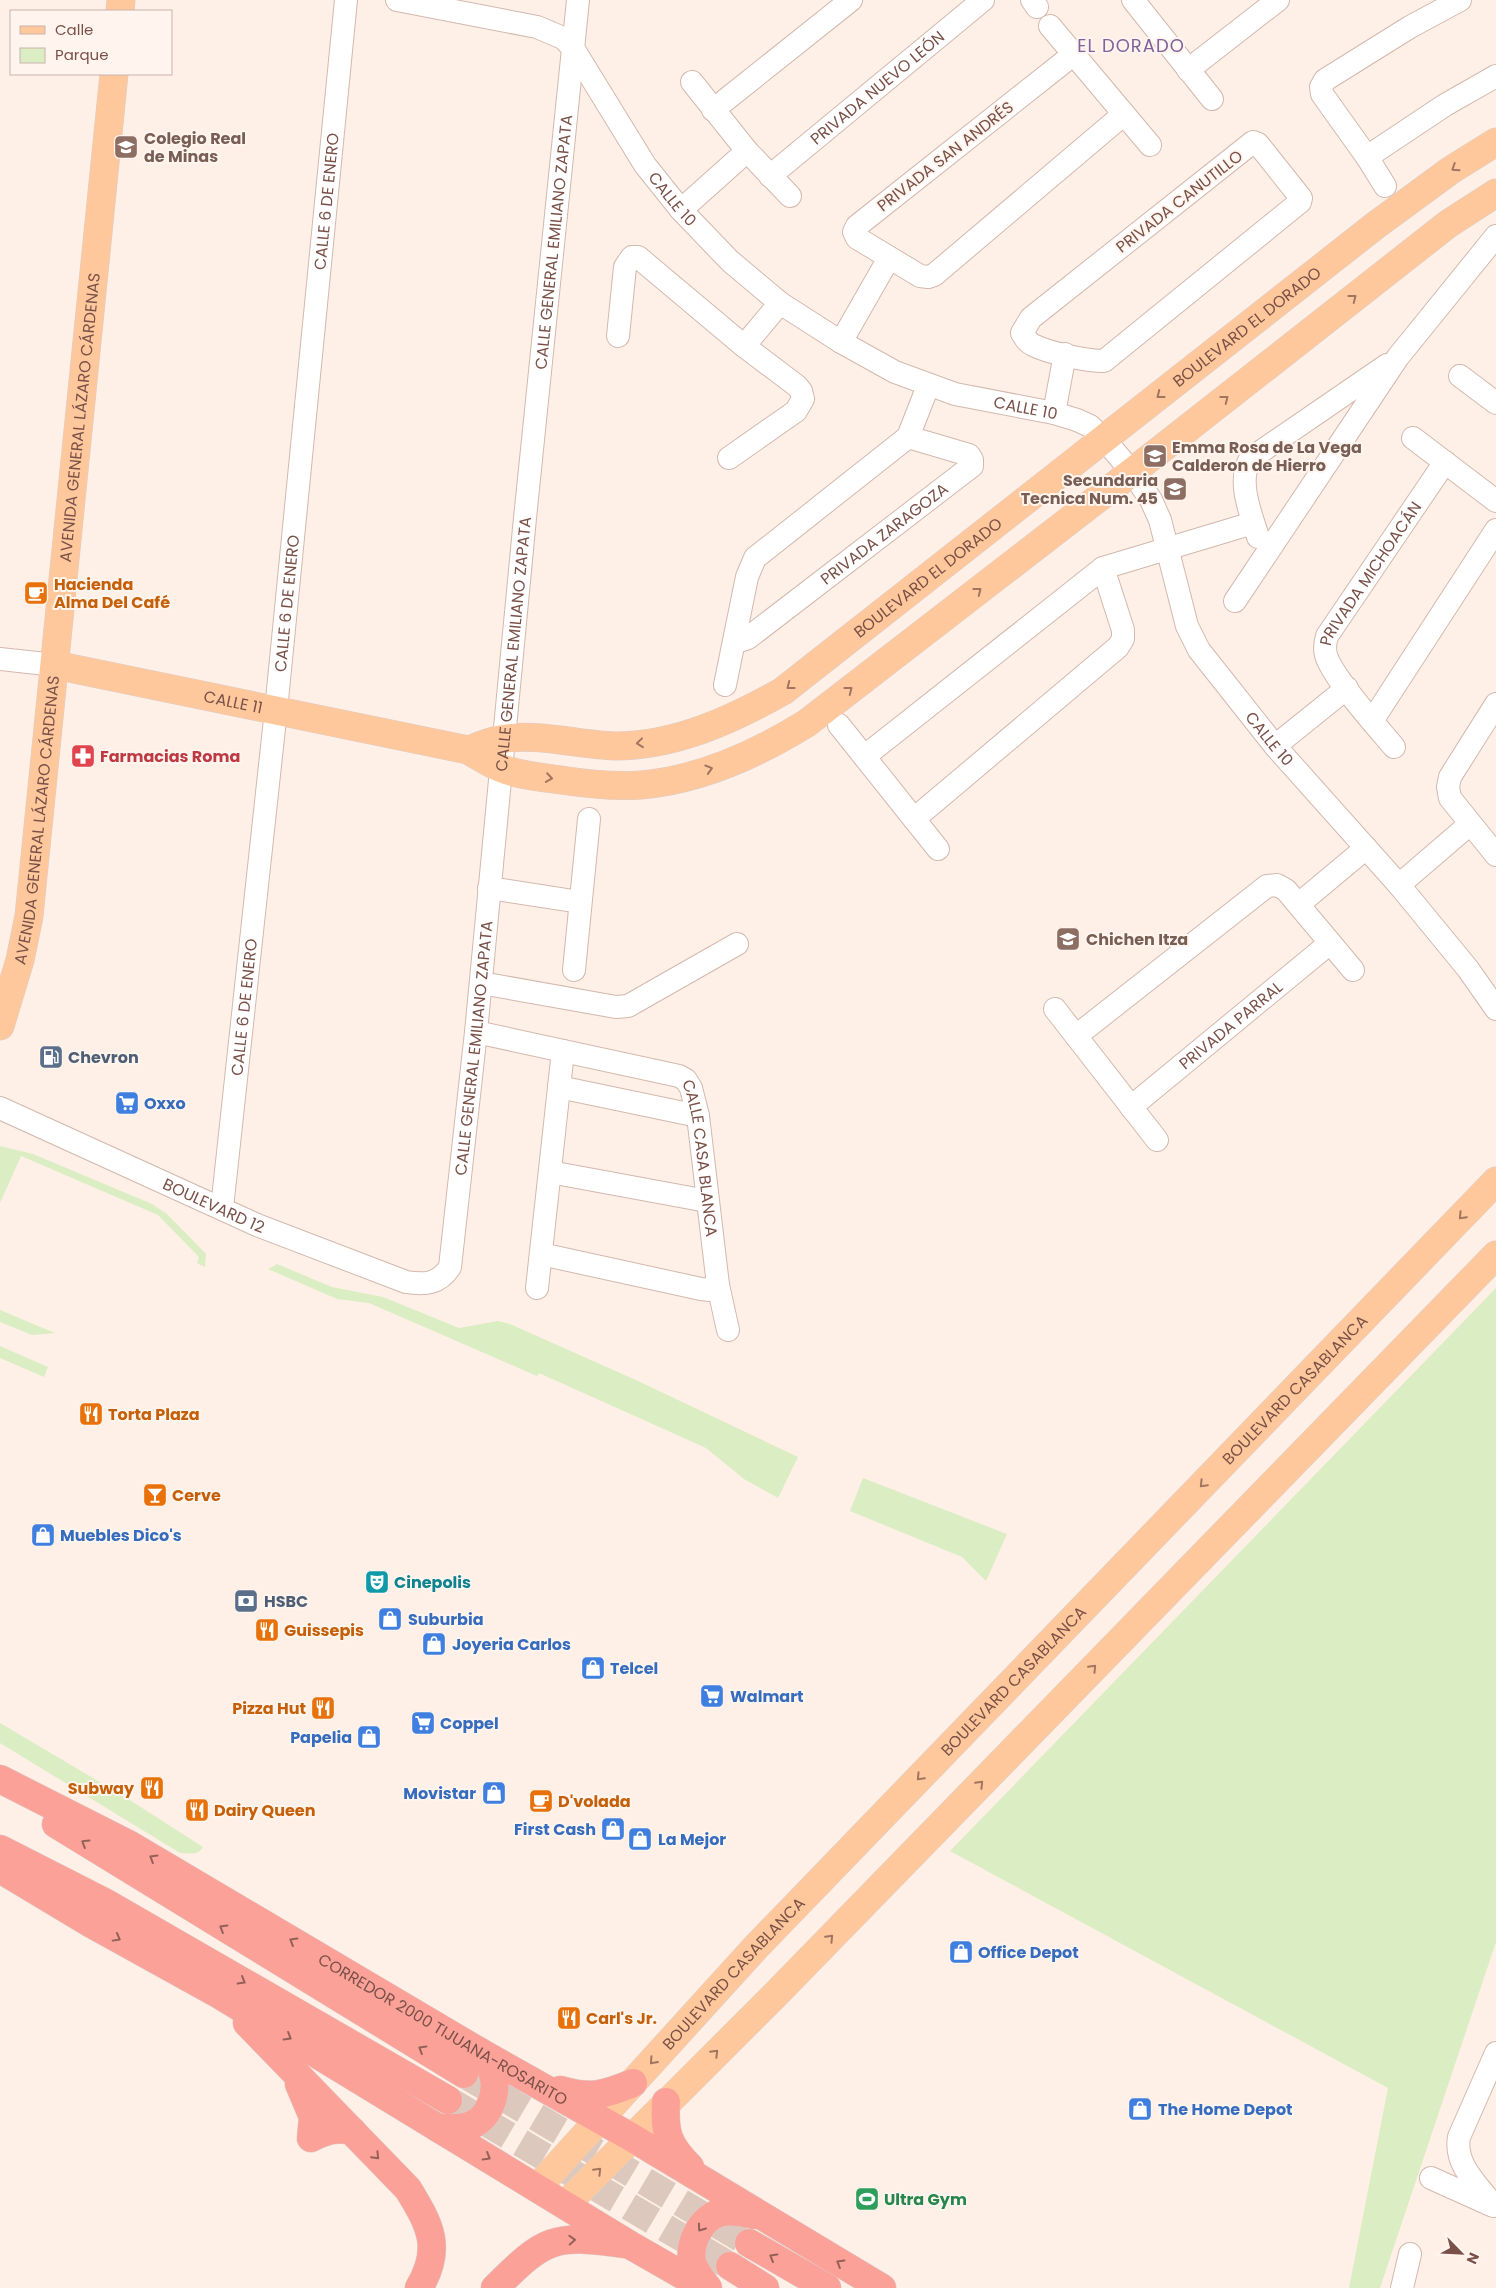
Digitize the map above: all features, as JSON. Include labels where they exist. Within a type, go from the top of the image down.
[{"type":"highway","points":[[0,1759],[130,1845]]},
{"type":"highway","name":"CORREDOR 2000 TIJUANA-ROSARITO","points":[[0,1779],[130,1845],[480,2052],[631,2137],[761,2217],[882,2288]]},
{"type":"highway","points":[[0,1789],[128,1870],[464,2074]]},
{"type":"highway","points":[[0,1849],[106,1903],[448,2100]]},
{"type":"highway","points":[[0,1869],[90,1924]]},
{"type":"highway","points":[[0,1878],[90,1924],[220,1995],[566,2204],[630,2245],[707,2288]]},
{"type":"highway","points":[[220,1995],[408,2189],[427,2220],[433,2246],[426,2276],[419,2288]]},
{"type":"highway","points":[[438,2128],[471,2126],[484,2115],[493,2101],[495,2086],[492,2069],[480,2052]]},
{"type":"highway","points":[[534,2082],[590,2096],[608,2094],[633,2083]]},
{"type":"highway","points":[[666,2102],[664,2123],[676,2153],[707,2184]]},
{"type":"highway","points":[[707,2288],[692,2262],[692,2248],[701,2227],[720,2212],[734,2211],[761,2217]]},
{"type":"highway","points":[[495,2288],[527,2256],[547,2244],[569,2239],[630,2245]]},
{"type":"highway","points":[[749,2243],[827,2288]]},
{"type":"highway","points":[[730,2266],[765,2288]]},
{"type":"main road","name":"AVENIDA GENERAL LÁZARO CÁRDENAS","points":[[0,1026],[20,960],[29,916],[114,75]]},
{"type":"main road","name":"BOULEVARD EL DORADO","points":[[504,739],[529,738],[624,745],[665,740],[706,728],[748,712],[783,691],[1376,225],[1451,170],[1496,142]]},
{"type":"main road","points":[[501,768],[533,776],[598,785],[641,785],[684,777],[725,765],[769,747],[807,723],[1132,472],[1440,230],[1496,193]]},
{"type":"main road","name":"CALLE 11","points":[[55,665],[468,750],[501,768]]},
{"type":"main road","name":"CALLE 11","points":[[468,750],[504,739]]},
{"type":"main road","name":"BOULEVARD CASABLANCA","points":[[537,2188],[750,1952],[1496,1181]]},
{"type":"main road","points":[[566,2204],[776,1993],[1496,1255]]},
{"type":"street","name":"CALLE 6 DE ENERO","points":[[222,1208],[276,710],[346,0]]},
{"type":"street","name":"CALLE 10","points":[[397,0],[537,28],[563,38],[573,48],[645,164],[681,210],[730,261],[780,303],[841,342],[895,372],[928,386],[955,394],[1054,413],[1090,426],[1104,439],[1132,472],[1151,500],[1160,520],[1188,626],[1199,650],[1275,746],[1399,885],[1468,969],[1496,1009]]},
{"type":"street","name":"CALLE GENERAL EMILIANO ZAPATA","points":[[435,1282],[445,1275],[453,1256],[578,0]]},
{"type":"street","points":[[713,110],[851,0]]},
{"type":"street","name":"PRIVADA NUEVO LEÓN","points":[[770,176],[983,0]]},
{"type":"street","points":[[1188,70],[1278,0]]},
{"type":"street","points":[[1385,186],[1368,157],[1322,94],[1321,87],[1325,80],[1410,27],[1460,0]]},
{"type":"street","points":[[1137,1],[1212,99]]},
{"type":"street","points":[[1050,26],[1150,145]]},
{"type":"street","name":"PRIVADA SAN ANDRÉS","points":[[1074,54],[857,226],[854,232],[857,238],[920,276],[928,278],[934,275],[1124,114]]},
{"type":"street","points":[[1368,157],[1444,104],[1496,76]]},
{"type":"street","points":[[692,82],[747,151],[790,196]]},
{"type":"street","name":"PRIVADA CANUTILLO","points":[[1253,142],[1258,144],[1301,198],[1300,202],[1110,357],[1096,361],[1065,354],[1033,345],[1026,340],[1022,333],[1031,318],[1253,142]]},
{"type":"street","points":[[681,210],[747,151]]},
{"type":"street","points":[[1235,602],[1398,357],[1496,236]]},
{"type":"street","points":[[618,336],[625,267],[632,256],[645,261],[744,346],[801,391],[803,398],[796,411],[729,458]]},
{"type":"street","points":[[841,342],[889,258]]},
{"type":"street","points":[[744,346],[780,303]]},
{"type":"street","points":[[1054,413],[1065,354]]},
{"type":"street","points":[[1264,556],[1243,480],[1244,469],[1250,460],[1398,357]]},
{"type":"street","points":[[1460,376],[1494,396]]},
{"type":"street","points":[[725,685],[747,577],[755,558],[908,437],[928,386]]},
{"type":"street","name":"PRIVADA ZARAGOZA","points":[[735,639],[742,640],[748,638],[972,466],[972,460],[969,455],[908,437]]},
{"type":"street","points":[[1413,438],[1496,501]]},
{"type":"street","name":"PRIVADA MICHOACÁN","points":[[1394,747],[1347,688],[1327,658],[1325,646],[1327,636],[1445,462]]},
{"type":"street","points":[[864,756],[1103,568],[1254,523]]},
{"type":"street","points":[[1372,721],[1496,530]]},
{"type":"street","points":[[914,819],[1118,647],[1122,639],[1123,630],[1103,568]]},
{"type":"street","name":"CALLE 11","points":[[0,659],[55,665]]},
{"type":"street","points":[[1275,746],[1347,688]]},
{"type":"street","points":[[1496,704],[1450,777],[1448,787],[1450,798],[1496,855]]},
{"type":"street","points":[[839,724],[938,849]]},
{"type":"street","points":[[574,970],[589,819]]},
{"type":"street","points":[[1399,885],[1470,824]]},
{"type":"street","points":[[1298,904],[1366,848]]},
{"type":"street","points":[[1076,1036],[1267,886],[1277,885],[1286,890],[1353,970]]},
{"type":"street","points":[[490,888],[580,902]]},
{"type":"street","name":"PRIVADA PARRAL","points":[[1131,1107],[1330,942]]},
{"type":"street","points":[[481,983],[616,1007],[628,1006],[737,944]]},
{"type":"street","points":[[1055,1009],[1157,1140]]},
{"type":"street","name":"CALLE CASA BLANCA","points":[[476,1032],[679,1076],[686,1080],[691,1088],[698,1116],[718,1285],[728,1330]]},
{"type":"street","points":[[537,1288],[562,1051]]},
{"type":"street","points":[[559,1087],[698,1116]]},
{"type":"street","name":"BOULEVARD 12","points":[[0,1108],[257,1225],[406,1282],[422,1284],[435,1282]]},
{"type":"street","points":[[550,1172],[708,1201]]},
{"type":"street","points":[[541,1254],[702,1289],[711,1290],[718,1285]]},
{"type":"street","points":[[1495,2206],[1462,2165],[1457,2150],[1459,2137],[1496,2053]]},
{"type":"street","points":[[1431,2178],[1495,2206]]},
{"type":"street","points":[[1402,2288],[1410,2254]]},
{"type":"green space","points":[[0,1146],[33,1154],[152,1204],[167,1214],[206,1254],[205,1267],[197,1263],[199,1257],[158,1215],[21,1156],[0,1203]]},
{"type":"green space","points":[[277,1264],[332,1287],[383,1297],[459,1328],[498,1321],[510,1324],[638,1381],[798,1457],[778,1498],[744,1479],[706,1448],[539,1373],[537,1376],[369,1303],[337,1299],[268,1269]]},
{"type":"green space","points":[[1496,1288],[1496,1942],[1380,2288],[1349,2288],[1388,2088],[950,1851]]},
{"type":"green space","points":[[0,1310],[55,1333],[32,1335],[0,1322]]},
{"type":"green space","points":[[0,1346],[48,1367],[44,1377],[0,1358]]},
{"type":"green space","points":[[863,1478],[1007,1534],[986,1581],[962,1557],[850,1511]]},
{"type":"green space","points":[[0,1723],[125,1797],[203,1847],[196,1853],[180,1853],[0,1743]]},
{"type":"tunnel","points":[[464,2074],[749,2243]]},
{"type":"tunnel","points":[[448,2100],[730,2266]]},
{"type":"place","name":"Colegio Real de Minas","points":[[126,147]]},
{"type":"place","name":"Emma Rosa de La Vega Calderon de Hierro","points":[[1155,456]]},
{"type":"place","name":"Secundaria Tecnica Num. 45","points":[[1175,489]]},
{"type":"place","name":"Hacienda Alma Del Café","points":[[36,593]]},
{"type":"place","name":"Farmacias Roma","points":[[83,756]]},
{"type":"place","name":"Chichen Itza","points":[[1068,939]]},
{"type":"place","name":"Chevron","points":[[51,1057]]},
{"type":"place","name":"Oxxo","points":[[127,1103]]},
{"type":"place","name":"Torta Plaza","points":[[91,1414]]},
{"type":"place","name":"Cerve","points":[[155,1495]]},
{"type":"place","name":"Muebles Dico's","points":[[43,1535]]},
{"type":"place","name":"Cinepolis","points":[[377,1582]]},
{"type":"place","name":"HSBC","points":[[246,1601]]},
{"type":"place","name":"Suburbia","points":[[390,1619]]},
{"type":"place","name":"Guissepis","points":[[267,1630]]},
{"type":"place","name":"Joyeria Carlos","points":[[434,1644]]},
{"type":"place","name":"Telcel","points":[[593,1668]]},
{"type":"place","name":"Walmart","points":[[712,1696]]},
{"type":"place","name":"Pizza Hut","points":[[323,1708]]},
{"type":"place","name":"Coppel","points":[[423,1723]]},
{"type":"place","name":"Papelia","points":[[369,1737]]},
{"type":"place","name":"Subway","points":[[152,1788]]},
{"type":"place","name":"Movistar","points":[[494,1793]]},
{"type":"place","name":"D'volada","points":[[541,1801]]},
{"type":"place","name":"Dairy Queen","points":[[197,1810]]},
{"type":"place","name":"First Cash","points":[[613,1829]]},
{"type":"place","name":"La Mejor","points":[[640,1839]]},
{"type":"place","name":"Office Depot","points":[[961,1952]]},
{"type":"place","name":"Carl's Jr.","points":[[569,2018]]},
{"type":"place","name":"The Home Depot","points":[[1140,2109]]},
{"type":"place","name":"Ultra Gym","points":[[867,2199]]},
{"type":"district","name":"EL DORADO","points":[[1131,46]]}]
